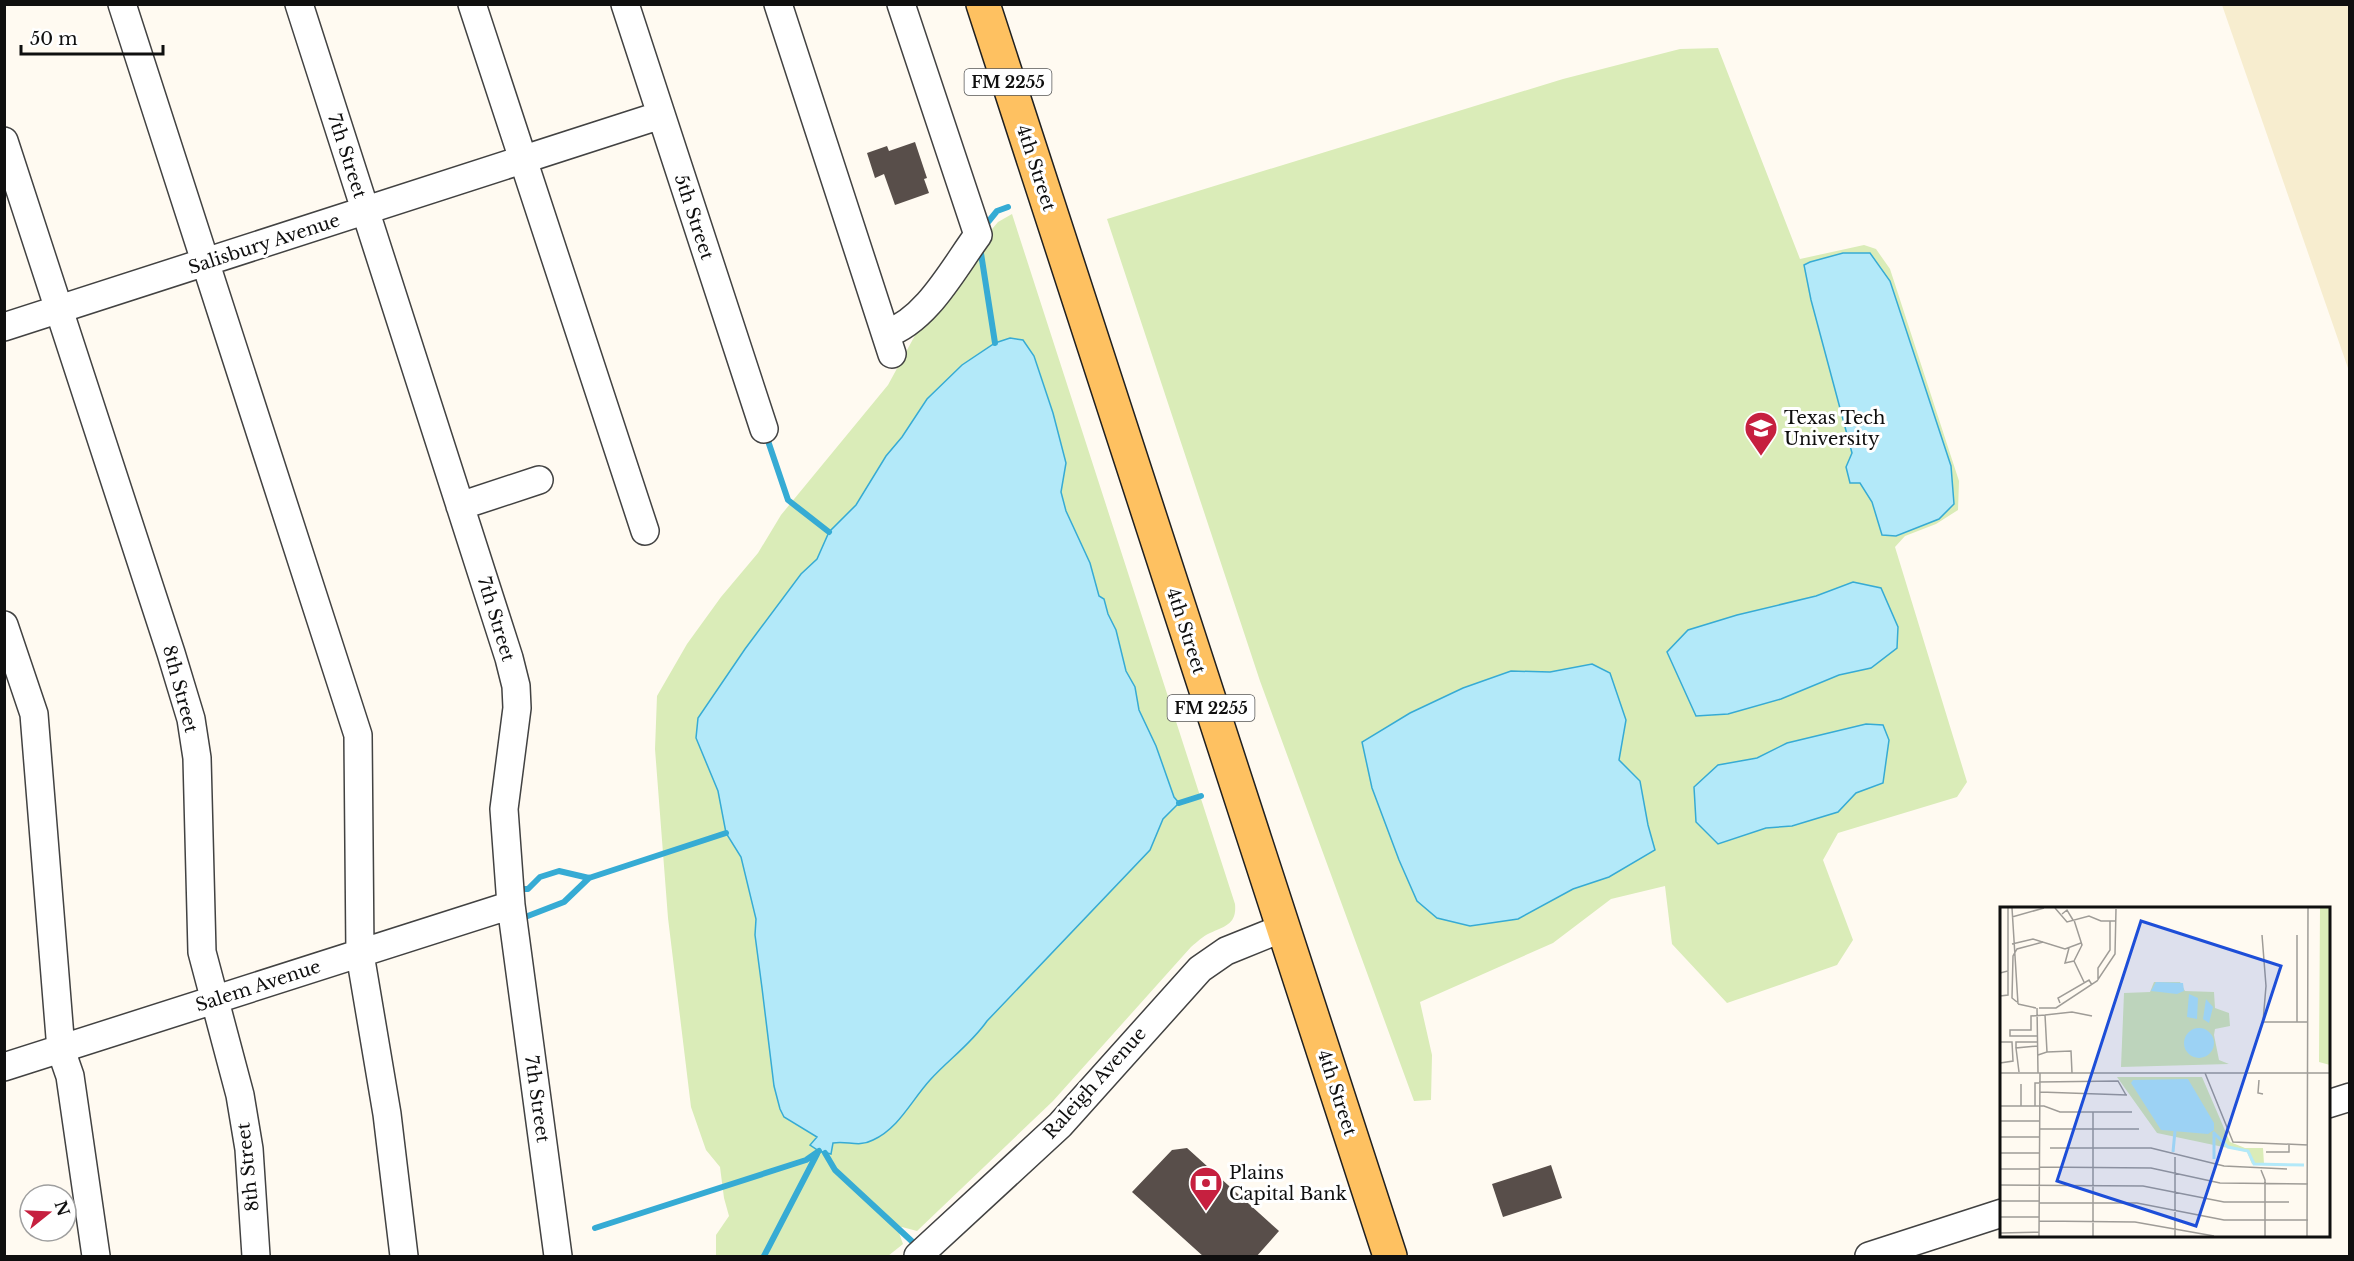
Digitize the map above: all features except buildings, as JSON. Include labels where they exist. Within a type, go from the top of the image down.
[{"type":"main road","name":"4th Street","points":[[983,4],[1390,1257]]},
{"type":"street","points":[[122,4],[358,735],[360,954],[387,1114],[404,1257]]},
{"type":"street","name":"7th Street","points":[[298,4],[509,658],[516,686],[517,708],[504,809],[511,905],[558,1257]]},
{"type":"street","points":[[472,4],[645,531]]},
{"type":"street","name":"5th Street","points":[[625,4],[764,429]]},
{"type":"street","points":[[778,4],[889,344],[924,309],[978,235],[901,4]]},
{"type":"street","name":"Salisbury Avenue","points":[[4,327],[661,115]]},
{"type":"street","name":"8th Street","points":[[4,141],[191,719],[197,758],[201,952],[240,1095],[249,1149],[256,1257]]},
{"type":"street","points":[[460,507],[539,480]]},
{"type":"street","points":[[4,625],[34,714],[60,1050],[70,1076],[96,1257]]},
{"type":"street","name":"Salem Avenue","points":[[4,1067],[511,905]]},
{"type":"street","name":"Raleigh Avenue","points":[[918,1257],[1060,1125],[1200,969],[1226,951],[1283,928]]},
{"type":"street","points":[[2330,1103],[2349,1097]]},
{"type":"street","points":[[1869,1257],[2000,1213]]},
{"type":"shaded area","points":[[2222,5],[2349,5],[2349,371]]},
{"type":"green space","points":[[1718,48],[1800,259],[1864,245],[1876,249],[1890,269],[1959,481],[1958,510],[1936,524],[1905,536],[1895,547],[1967,782],[1957,797],[1838,833],[1823,860],[1853,940],[1837,965],[1727,1003],[1672,944],[1665,886],[1611,899],[1553,943],[1420,1002],[1432,1055],[1431,1100],[1414,1101],[1260,681],[1107,219],[1563,79],[1680,49]]},
{"type":"green space","points":[[1012,214],[1235,904],[1234,916],[1225,926],[1205,936],[1191,947],[1053,1101],[917,1231],[902,1227],[898,1230],[903,1244],[888,1256],[716,1256],[716,1235],[729,1216],[720,1167],[706,1150],[691,1107],[668,918],[655,749],[657,696],[687,644],[721,597],[758,553],[781,515],[888,385],[925,317],[960,267],[998,222]]},
{"type":"water","points":[[1843,253],[1870,253],[1890,281],[1951,466],[1954,504],[1939,519],[1896,536],[1882,535],[1872,502],[1860,483],[1850,483],[1846,467],[1852,453],[1811,300],[1804,265]]},
{"type":"water","points":[[1010,338],[1023,340],[1034,356],[1053,413],[1066,463],[1061,492],[1066,511],[1090,563],[1099,596],[1104,599],[1116,630],[1126,671],[1135,687],[1139,710],[1156,746],[1174,797],[1179,803],[1163,819],[1150,850],[974,1037],[930,1080],[890,1129],[868,1142],[833,1143],[831,1154],[819,1151],[810,1145],[817,1137],[784,1117],[780,1109],[774,1086],[755,935],[756,919],[741,857],[726,833],[718,791],[696,738],[698,718],[745,649],[801,574],[817,559],[829,532],[856,505],[886,456],[902,437],[927,399],[962,365],[995,343]]},
{"type":"water","points":[[1853,582],[1881,588],[1898,627],[1897,648],[1871,668],[1839,675],[1781,699],[1728,714],[1696,716],[1667,652],[1688,630],[1737,615],[1816,596]]},
{"type":"water","points":[[1592,664],[1610,673],[1626,720],[1619,760],[1640,781],[1655,850],[1609,877],[1573,889],[1518,919],[1470,926],[1437,918],[1417,901],[1399,860],[1372,788],[1362,742],[1410,713],[1463,688],[1511,671],[1550,672]]},
{"type":"water","points":[[1866,724],[1883,725],[1889,740],[1883,783],[1856,793],[1838,812],[1792,826],[1766,828],[1718,844],[1696,822],[1694,787],[1718,765],[1757,758],[1787,743]]},
{"type":"waterway","points":[[984,227],[997,211],[1008,207]]},
{"type":"waterway","points":[[980,247],[995,343]]},
{"type":"waterway","points":[[766,435],[788,500],[829,532]]},
{"type":"waterway","points":[[1179,803],[1201,796]]},
{"type":"waterway","points":[[517,889],[528,889],[540,877],[559,871],[589,878],[726,833]]},
{"type":"waterway","points":[[520,919],[564,902],[589,878]]},
{"type":"waterway","points":[[595,1228],[806,1160],[819,1151]]},
{"type":"waterway","points":[[825,1153],[835,1170],[917,1246]]},
{"type":"waterway","points":[[764,1256],[817,1154]]},
{"type":"place","name":"Texas Tech University","points":[[1761,457]]},
{"type":"place","name":"Plains Capital Bank","points":[[1206,1212]]}]
